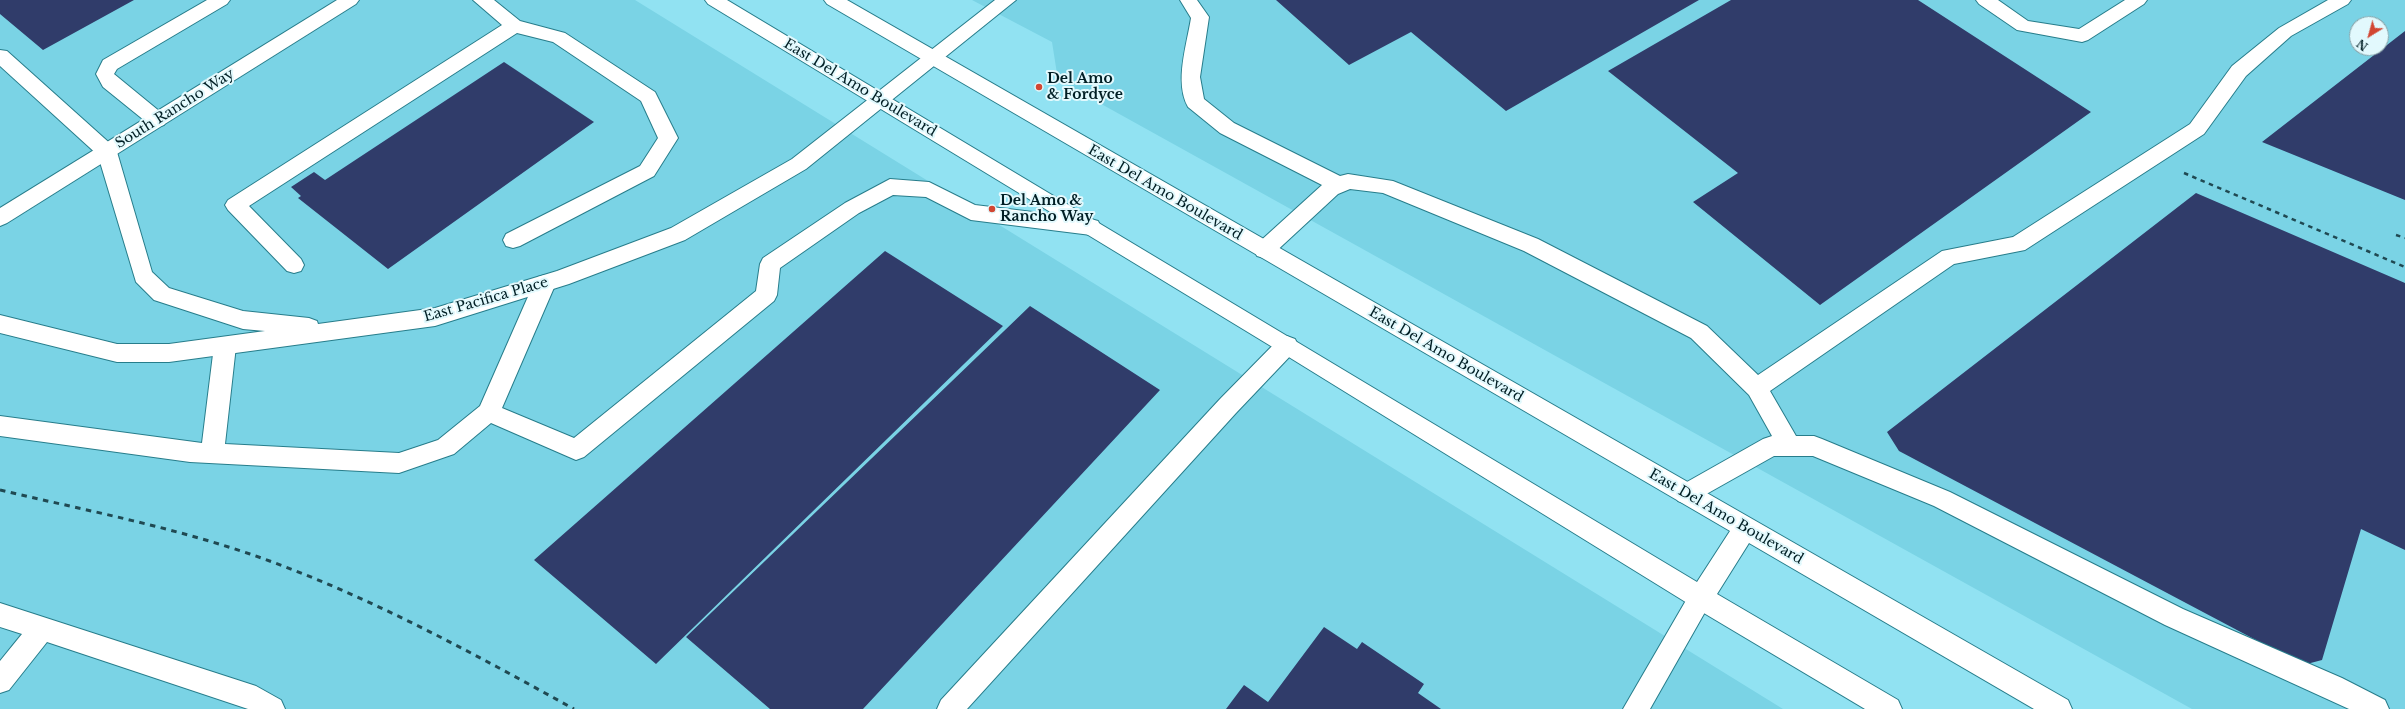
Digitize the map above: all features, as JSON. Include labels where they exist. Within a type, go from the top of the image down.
[{"type":"main road","points":[[157,120],[110,82],[105,74],[110,65],[220,0]]},
{"type":"main road","name":"South Rancho Way","points":[[0,218],[350,0]]},
{"type":"main road","points":[[482,0],[514,26],[559,37],[648,97],[668,138],[647,171],[513,240]]},
{"type":"main road","name":"East Del Amo Boulevard","points":[[714,0],[1287,345],[1701,598],[1889,709]]},
{"type":"main road","name":"East Del Amo Boulevard","points":[[833,0],[2059,709]]},
{"type":"main road","name":"East Pacifica Place","points":[[0,324],[117,352],[169,353],[435,317],[545,283],[678,234],[799,164],[1007,0]]},
{"type":"main road","points":[[1985,0],[2023,26],[2082,36],[2138,0]]},
{"type":"main road","points":[[1757,388],[1949,257],[2018,244],[2197,129],[2239,70],[2285,32],[2342,0]]},
{"type":"main road","points":[[1188,1],[1200,17],[1191,77],[1195,102],[1226,128],[1340,185]]},
{"type":"main road","points":[[294,264],[235,206],[514,26]]},
{"type":"main road","points":[[0,56],[107,152],[143,276],[162,294],[243,320],[336,331]]},
{"type":"main road","points":[[1264,250],[1331,189],[1348,181],[1386,186],[1531,245],[1699,332],[1757,388],[1790,447]]},
{"type":"main road","points":[[489,412],[576,450],[766,295],[770,264],[852,208],[890,187],[929,190],[971,212],[1090,227]]},
{"type":"main road","points":[[0,426],[190,452],[399,463],[446,447],[489,412],[545,283]]},
{"type":"main road","points":[[950,709],[1228,406],[1287,345]]},
{"type":"main road","points":[[212,453],[225,346]]},
{"type":"main road","points":[[1686,494],[1771,446],[1814,446],[1942,499],[2174,616],[2333,687],[2376,709]]},
{"type":"main road","points":[[1636,709],[1701,598],[1745,528]]},
{"type":"main road","points":[[0,614],[256,699],[272,709]]},
{"type":"main road","points":[[0,681],[42,628]]},
{"type":"shaded area","points":[[0,0],[635,0],[1783,709],[0,709]]},
{"type":"shaded area","points":[[972,0],[2405,0],[2405,709],[2192,709],[1058,80],[1052,42]]},
{"type":"building","points":[[0,0],[134,0],[43,50],[0,14]]},
{"type":"building","points":[[1276,0],[1699,0],[1506,111],[1411,32],[1349,65]]},
{"type":"building","points":[[1731,0],[1918,0],[2091,112],[1820,305],[1693,202],[1738,173],[1608,71]]},
{"type":"building","points":[[2405,31],[2405,200],[2262,142],[2373,56],[2389,56],[2389,43]]},
{"type":"building","points":[[504,62],[594,122],[388,269],[298,198],[301,196],[291,187],[314,172],[325,180]]},
{"type":"building","points":[[2196,193],[2405,283],[2405,550],[2361,529],[2322,660],[2303,665],[1899,451],[1887,432]]},
{"type":"building","points":[[885,251],[1003,326],[656,664],[534,560]]},
{"type":"building","points":[[1030,306],[1160,390],[863,709],[770,709],[686,637]]},
{"type":"building","points":[[1324,627],[1357,649],[1362,642],[1424,684],[1418,693],[1441,709],[1226,709],[1244,685],[1268,702]]},
{"type":"railway","points":[[2184,173],[2405,267]]},
{"type":"railway","points":[[2396,235],[2405,238]]},
{"type":"railway","points":[[0,490],[188,535],[250,554],[292,569],[415,624],[574,709]]},
{"type":"place","name":"Del Amo & Fordyce","points":[[1039,87]]},
{"type":"place","name":"Del Amo & Rancho Way","points":[[992,209]]}]
